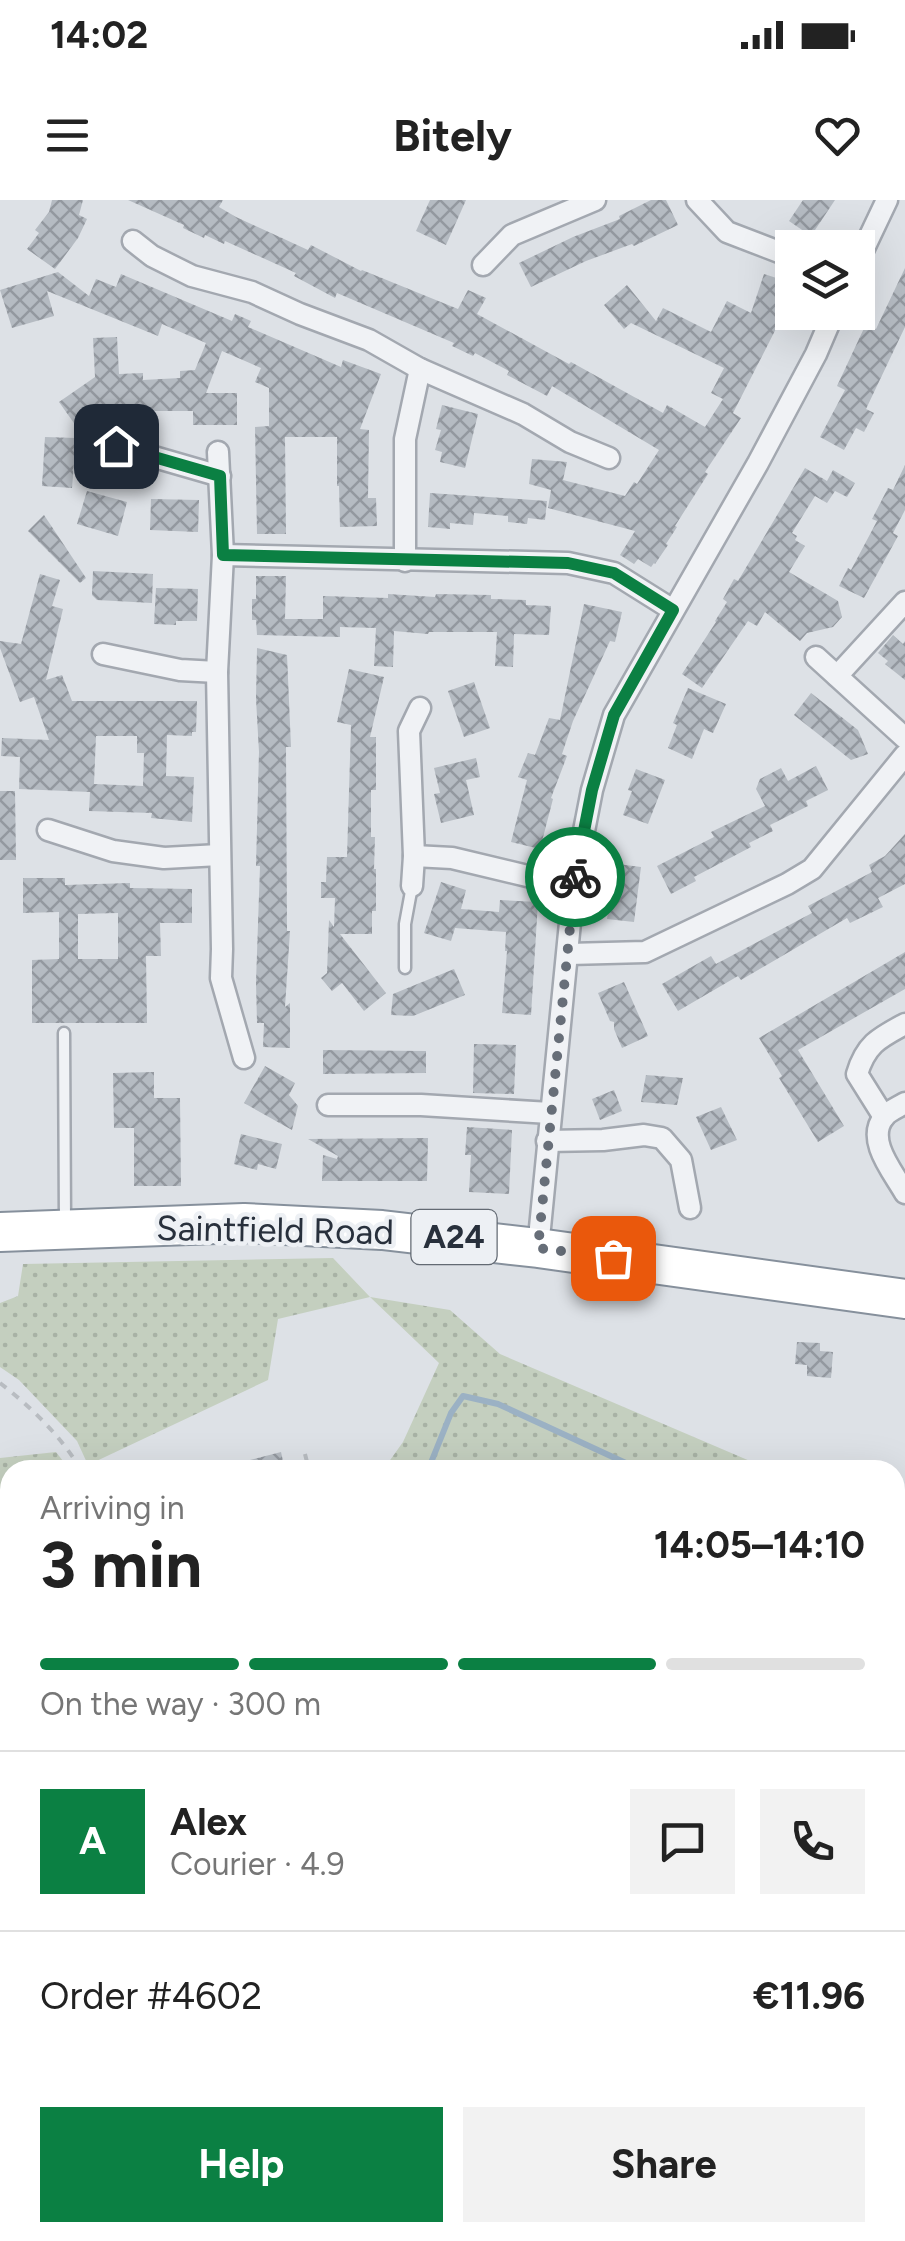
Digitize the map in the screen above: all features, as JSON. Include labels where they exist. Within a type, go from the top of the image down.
[{"type":"highway","name":"Saintfield Road","points":[[0,1232],[244,1223],[316,1225],[538,1248],[905,1300]]},
{"type":"street","points":[[484,265],[512,234],[595,200]]},
{"type":"street","points":[[697,200],[728,232],[775,251]]},
{"type":"street","points":[[873,230],[887,200]]},
{"type":"street","points":[[133,241],[152,256],[192,276],[252,292],[369,340],[420,369],[610,458]]},
{"type":"street","points":[[538,1248],[574,882],[592,790],[614,715],[766,447],[826,330]]},
{"type":"street","points":[[404,560],[405,439],[420,369]]},
{"type":"street","points":[[116,446],[220,476]]},
{"type":"street","points":[[218,452],[223,555],[217,672],[220,978],[244,1058]]},
{"type":"street","points":[[223,555],[568,563],[614,573],[673,610]]},
{"type":"street","points":[[837,676],[905,602]]},
{"type":"street","points":[[103,654],[180,670],[217,672]]},
{"type":"street","points":[[816,657],[905,738]]},
{"type":"street","points":[[412,886],[409,731],[420,708]]},
{"type":"street","points":[[569,954],[645,952],[787,884],[812,869],[905,754]]},
{"type":"street","points":[[48,830],[114,851],[164,858],[219,855]]},
{"type":"street","points":[[414,856],[452,858],[544,880],[574,882]]},
{"type":"street","points":[[884,1117],[857,1074],[875,1040],[905,1024]]},
{"type":"street","points":[[328,1105],[378,1097],[421,1105],[550,1113]]},
{"type":"street","points":[[905,1103],[884,1117],[878,1132],[879,1148],[905,1193]]},
{"type":"street","points":[[547,1141],[662,1138],[681,1160],[690,1208]]},
{"type":"lane","points":[[405,968],[405,924],[412,886]]},
{"type":"lane","points":[[64,1033],[64,1229]]},
{"type":"path","points":[[0,1383],[35,1414],[76,1460]]},
{"type":"path","points":[[305,1454],[306,1460]]},
{"type":"green space","points":[[333,1258],[370,1297],[278,1319],[268,1380],[99,1460],[86,1460],[77,1441],[19,1380],[0,1367],[0,1303],[18,1296],[23,1264]]},
{"type":"green space","points":[[370,1297],[450,1310],[500,1354],[748,1460],[390,1460],[403,1442],[439,1363]]},
{"type":"green space","points":[[56,1452],[62,1460],[0,1460]]},
{"type":"building","points":[[52,200],[83,200],[79,215],[87,219],[55,269],[27,249],[39,233],[35,230],[49,212]]},
{"type":"building","points":[[128,200],[223,200],[219,207],[236,217],[458,309],[468,290],[486,298],[477,314],[663,413],[667,405],[705,427],[723,399],[711,393],[724,368],[631,323],[624,329],[604,305],[627,285],[656,321],[663,308],[711,332],[727,301],[751,313],[764,274],[775,278],[775,330],[733,413],[741,418],[705,472],[708,474],[675,526],[668,545],[651,567],[638,559],[634,564],[620,555],[635,531],[548,508],[551,490],[529,484],[532,459],[567,462],[563,480],[625,496],[659,450],[552,386],[547,396],[475,353],[473,356],[452,346],[454,343],[337,293],[335,298],[294,276],[296,273],[225,241],[224,244],[205,235],[204,238],[183,228],[184,225]]},
{"type":"building","points":[[430,200],[466,200],[446,245],[416,231]]},
{"type":"building","points":[[651,200],[666,200],[678,225],[531,287],[519,263],[620,219],[619,216]]},
{"type":"building","points":[[803,200],[835,200],[815,230],[802,230],[789,221]]},
{"type":"building","points":[[905,268],[905,327],[866,409],[874,413],[864,432],[856,428],[844,450],[820,437],[845,390],[837,386],[863,330],[876,329]]},
{"type":"building","points":[[58,272],[89,296],[96,279],[116,287],[121,274],[232,321],[235,314],[251,321],[248,327],[341,367],[343,360],[381,374],[360,429],[369,430],[368,498],[376,498],[377,526],[340,527],[337,437],[285,437],[286,534],[257,534],[255,427],[269,426],[269,388],[255,382],[261,368],[222,351],[206,393],[237,393],[237,425],[193,425],[193,411],[132,411],[132,406],[103,407],[76,426],[59,402],[95,377],[93,338],[117,337],[119,374],[143,373],[143,380],[180,378],[180,371],[195,370],[206,343],[162,324],[158,336],[47,291],[54,316],[12,328],[0,290]]},
{"type":"building","points":[[442,405],[478,414],[465,468],[440,462],[442,452],[435,450]]},
{"type":"building","points":[[45,437],[76,438],[72,488],[42,486]]},
{"type":"building","points":[[905,465],[905,510],[893,533],[898,536],[864,598],[839,586],[877,521],[872,519],[888,488],[893,490]]},
{"type":"building","points":[[805,468],[827,481],[833,470],[855,483],[847,497],[835,491],[827,503],[815,496],[792,533],[805,546],[789,572],[838,601],[842,617],[833,627],[807,633],[800,641],[765,612],[757,626],[748,621],[702,688],[682,674],[727,602],[723,599],[734,579],[738,581]]},
{"type":"building","points":[[87,491],[127,502],[118,536],[77,524]]},
{"type":"building","points":[[430,493],[547,501],[545,520],[528,518],[527,524],[508,522],[508,516],[474,513],[473,525],[450,523],[450,529],[428,527]]},
{"type":"building","points":[[151,499],[199,500],[198,532],[150,530]]},
{"type":"building","points":[[44,515],[86,578],[80,583],[28,531]]},
{"type":"building","points":[[93,571],[153,574],[152,603],[97,600],[92,595]]},
{"type":"building","points":[[40,574],[60,580],[52,606],[63,609],[46,680],[62,675],[72,701],[197,701],[196,732],[192,736],[167,735],[166,776],[194,777],[192,822],[151,818],[152,813],[89,811],[90,792],[19,789],[20,757],[1,756],[2,738],[49,740],[34,697],[20,702],[0,648],[0,641],[21,644]],"holes":[[[96,736],[137,736],[137,753],[144,753],[143,786],[94,784]]]},
{"type":"building","points":[[256,576],[286,576],[285,619],[323,619],[323,596],[491,595],[491,599],[526,600],[526,605],[551,606],[549,635],[514,634],[513,667],[495,666],[497,632],[394,631],[393,667],[374,666],[376,628],[340,627],[340,637],[257,635],[256,620],[252,620]]},
{"type":"building","points":[[156,588],[198,589],[197,621],[154,624]]},
{"type":"building","points":[[584,604],[622,612],[615,642],[610,641],[573,721],[540,849],[511,842],[527,780],[518,777],[528,753],[535,755],[549,718],[560,720]]},
{"type":"building","points":[[893,635],[903,644],[905,641],[905,680],[878,653]]},
{"type":"building","points":[[257,648],[287,655],[290,931],[285,1007],[290,1003],[290,1048],[263,1047],[264,1023],[257,1023]]},
{"type":"building","points":[[349,669],[384,677],[370,737],[376,737],[371,837],[375,837],[376,911],[372,911],[372,934],[340,934],[386,993],[364,1011],[342,983],[332,991],[321,978],[327,973],[329,920],[334,927],[335,898],[321,898],[321,882],[326,882],[327,857],[347,857],[351,725],[337,722]]},
{"type":"building","points":[[474,682],[490,728],[464,737],[448,691]]},
{"type":"building","points":[[688,688],[726,704],[713,733],[704,729],[692,759],[668,748],[677,725],[673,723]]},
{"type":"building","points":[[811,693],[858,730],[868,754],[851,760],[794,715]]},
{"type":"building","points":[[476,758],[480,777],[466,780],[474,815],[441,823],[434,794],[440,793],[434,768]]},
{"type":"building","points":[[816,766],[828,790],[806,801],[808,806],[770,825],[773,831],[749,843],[751,847],[694,877],[696,881],[671,894],[657,866],[714,837],[711,832],[765,806],[756,789],[760,779],[781,768],[788,781]]},
{"type":"building","points":[[636,769],[665,780],[648,824],[623,815]]},
{"type":"building","points":[[0,791],[15,791],[16,860],[0,860]]},
{"type":"building","points":[[905,834],[905,884],[878,898],[883,907],[850,923],[847,918],[741,980],[738,976],[678,1011],[662,984],[711,956],[716,964],[812,913],[808,906],[872,872],[869,865],[885,856]]},
{"type":"building","points":[[610,863],[641,867],[634,922],[607,919]]},
{"type":"building","points":[[23,878],[65,878],[65,885],[130,883],[130,888],[192,889],[192,923],[160,923],[161,956],[146,956],[147,1023],[32,1023],[32,960],[59,959],[59,912],[23,913]],"holes":[[[118,913],[118,959],[78,959],[78,914]]]},
{"type":"building","points":[[441,882],[466,890],[461,909],[499,912],[500,900],[538,902],[531,1015],[502,1013],[506,932],[455,928],[451,941],[424,933]]},
{"type":"building","points":[[905,952],[905,989],[798,1050],[844,1126],[818,1142],[759,1038]]},
{"type":"building","points":[[454,969],[465,995],[413,1016],[391,1015],[393,994]]},
{"type":"building","points":[[624,982],[648,1036],[622,1048],[614,1022],[610,1021],[598,993]]},
{"type":"building","points":[[474,1044],[516,1045],[514,1094],[473,1093]]},
{"type":"building","points":[[323,1050],[426,1051],[426,1073],[323,1074]]},
{"type":"building","points":[[265,1066],[295,1083],[289,1095],[298,1106],[292,1130],[244,1103]]},
{"type":"building","points":[[154,1072],[154,1098],[180,1098],[181,1186],[134,1186],[134,1128],[114,1128],[113,1073]]},
{"type":"building","points":[[646,1075],[683,1078],[677,1105],[641,1102]]},
{"type":"building","points":[[614,1090],[622,1111],[600,1120],[592,1099]]},
{"type":"building","points":[[721,1107],[737,1140],[711,1150],[696,1117]]},
{"type":"building","points":[[467,1127],[512,1130],[509,1194],[469,1192],[471,1155],[465,1155]]},
{"type":"building","points":[[241,1134],[282,1144],[276,1169],[258,1164],[257,1170],[234,1164]]},
{"type":"building","points":[[428,1138],[427,1181],[322,1181],[323,1155],[337,1159],[338,1156],[308,1139]]},
{"type":"building","points":[[797,1342],[820,1343],[820,1351],[833,1352],[831,1378],[807,1376],[807,1365],[795,1364]]},
{"type":"building","points":[[281,1452],[283,1460],[250,1460]]},
{"type":"waterway","points":[[432,1460],[451,1413],[463,1396],[498,1404],[619,1460]]},
{"type":"way so far","points":[[575,877],[538,1248],[613,1258]]},
{"type":"route","points":[[116,446],[220,476],[223,555],[568,563],[614,573],[673,610],[614,715],[592,790],[575,877]]}]
